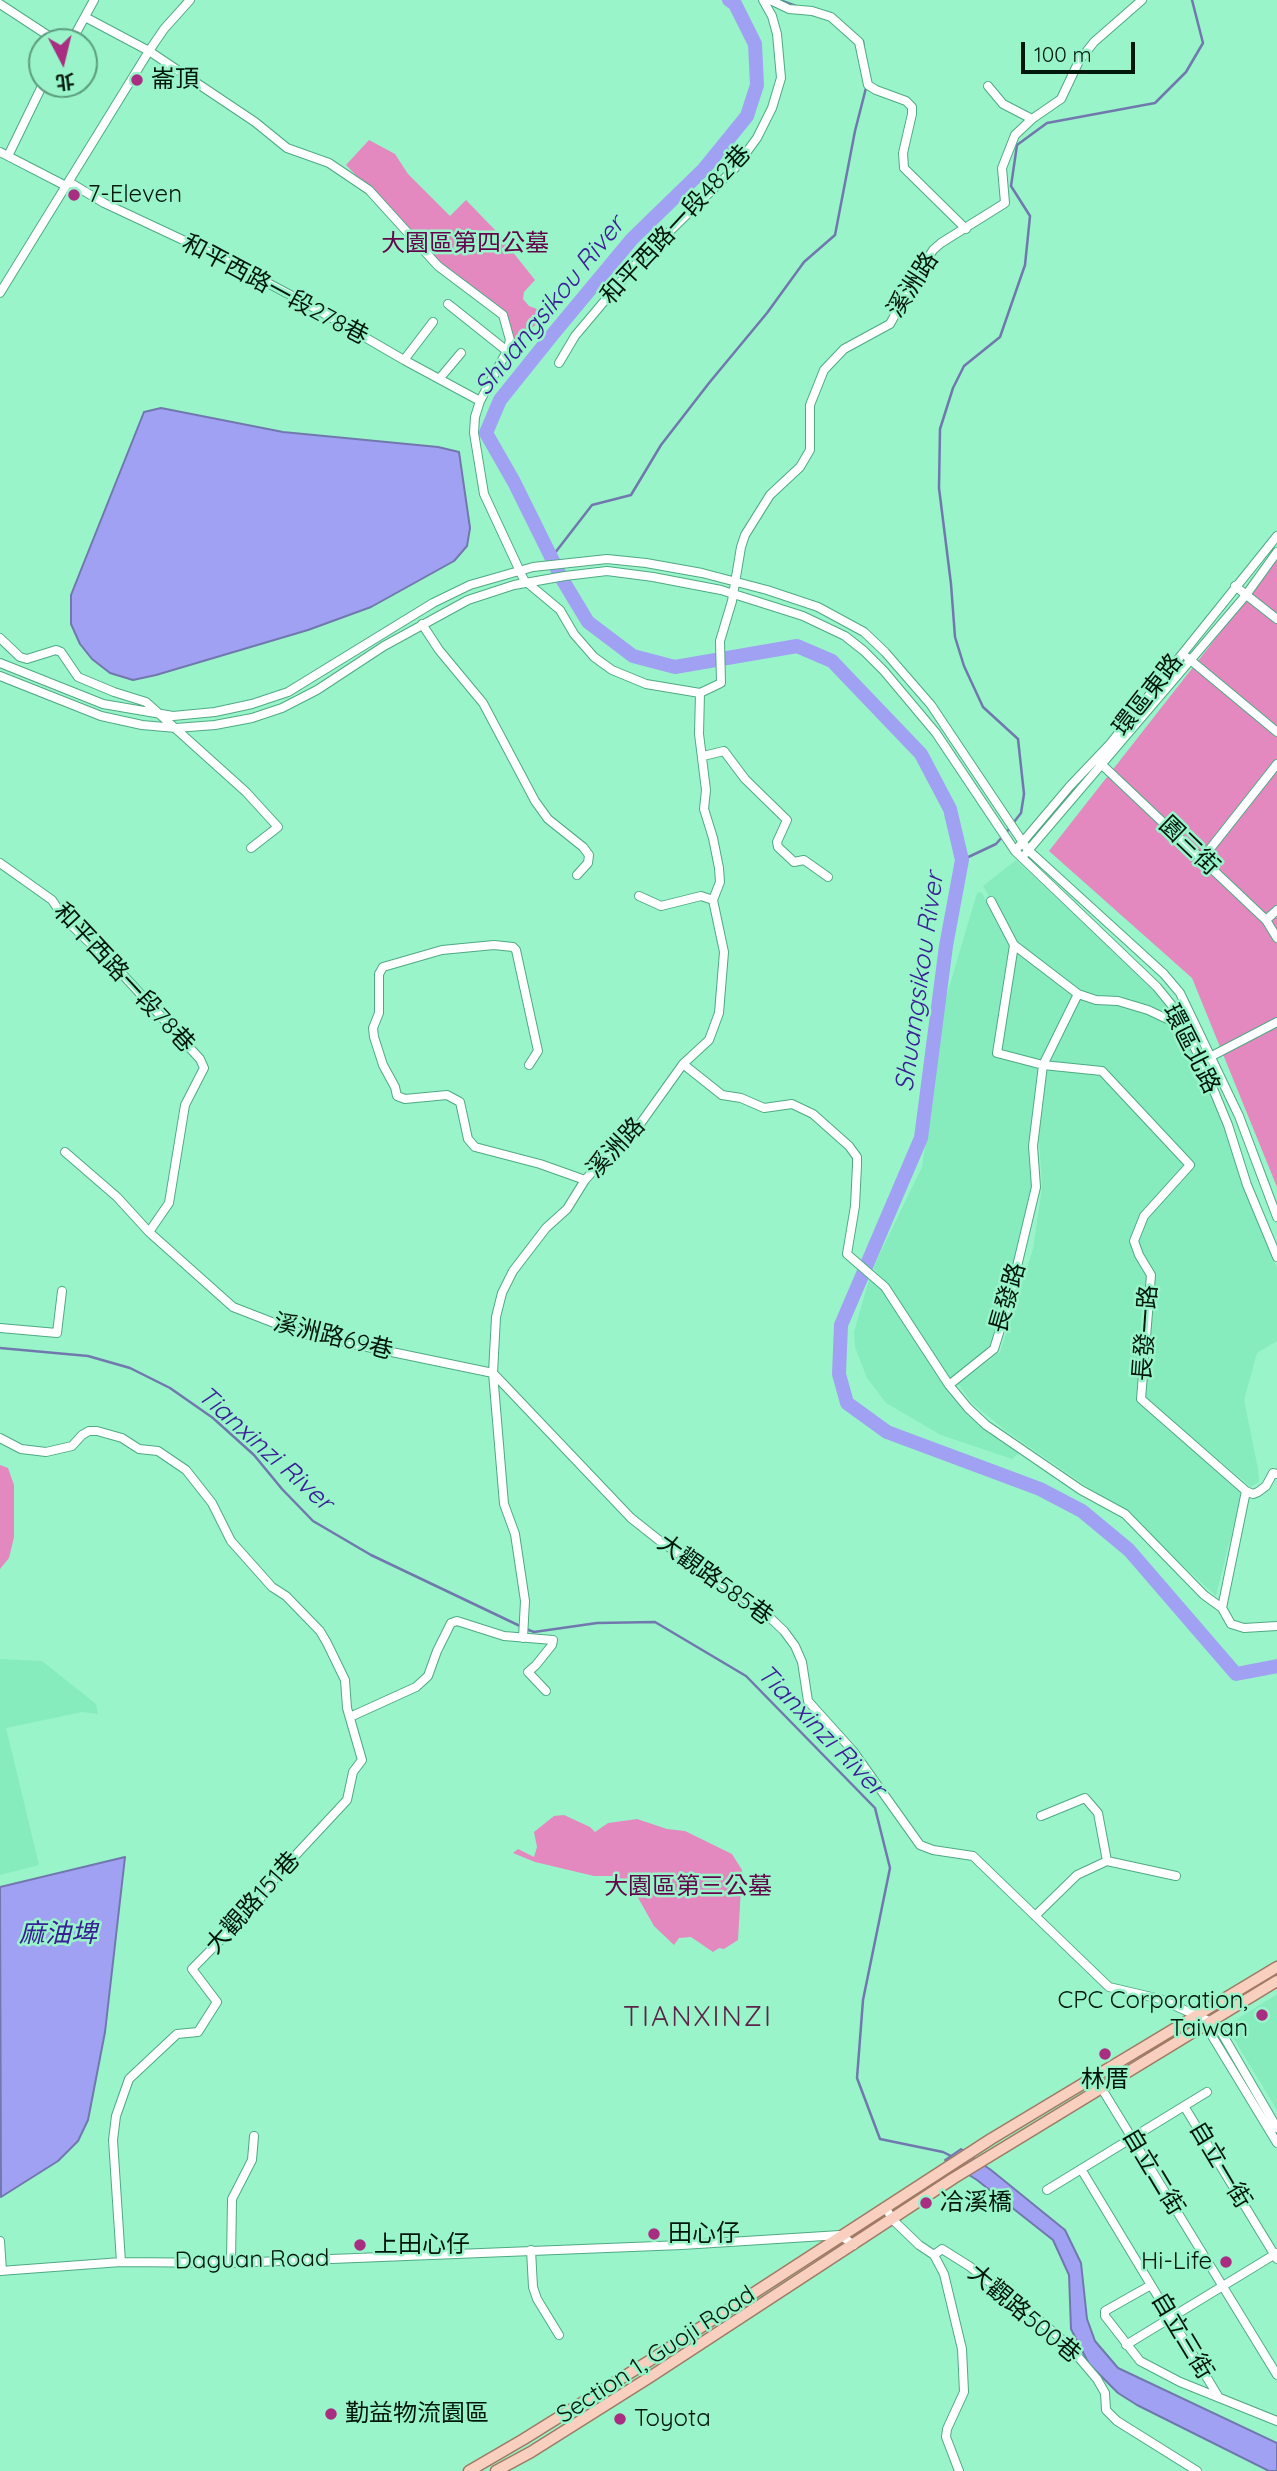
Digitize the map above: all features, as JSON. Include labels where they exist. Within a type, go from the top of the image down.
[{"type":"main road","points":[[1094,2076],[1277,1967]]},
{"type":"main road","points":[[854,2245],[954,2178],[1277,1981]]},
{"type":"main road","name":"Daguan Road","points":[[840,2235],[1094,2076]]},
{"type":"main road","name":"Section 1, Guoji Road","points":[[469,2471],[608,2387],[840,2235]]},
{"type":"main road","name":"Section 1, Guoji Road","points":[[496,2471],[531,2452],[854,2245]]},
{"type":"main road","points":[[608,2387],[615,2398]]},
{"type":"street","points":[[79,28],[94,0]]},
{"type":"street","points":[[0,293],[149,51],[190,0]]},
{"type":"street","name":"和平西路一段482巷","points":[[559,363],[575,336],[633,267],[735,168],[757,138],[772,108],[781,78],[777,34],[772,16],[763,0]]},
{"type":"street","points":[[770,0],[789,9],[812,11],[831,17],[859,43],[868,85],[906,101],[912,107],[903,153],[904,168],[966,229]]},
{"type":"street","name":"溪洲路","points":[[523,1638],[525,1601],[515,1535],[504,1503],[493,1373],[496,1317],[502,1293],[520,1261],[546,1228],[567,1209],[585,1180],[638,1127],[683,1064],[709,1040],[719,1013],[724,952],[713,900],[720,882],[713,838],[705,816],[706,790],[699,734],[700,693],[722,683],[720,641],[734,594],[745,535],[770,495],[800,467],[810,450],[810,405],[824,370],[844,349],[890,324],[933,250],[1005,204],[1002,168],[1015,135],[1031,119],[1061,99],[1079,61],[1094,42],[1142,0]]},
{"type":"street","points":[[0,4],[37,28]]},
{"type":"street","points":[[85,18],[149,51],[255,122],[288,148],[329,163],[369,190],[438,265],[503,315],[510,340],[507,351],[480,401],[474,433],[484,494],[520,570],[560,610],[574,634],[594,657],[612,670],[646,684],[700,693]]},
{"type":"street","points":[[988,86],[1003,104],[1031,119]]},
{"type":"street","points":[[4,154],[35,98]]},
{"type":"street","name":"和平西路一段278巷","points":[[4,154],[204,250],[311,306],[480,401]]},
{"type":"street","points":[[448,304],[507,351]]},
{"type":"street","points":[[404,360],[433,322]]},
{"type":"street","points":[[440,378],[461,353]]},
{"type":"street","name":"環區東路","points":[[1018,854],[1028,850],[1180,654],[1277,536]]},
{"type":"street","name":"環區東路","points":[[1018,854],[1024,841],[1246,595],[1277,552]]},
{"type":"street","points":[[0,663],[103,704],[173,716],[215,712],[288,692],[433,603],[470,585],[520,570],[573,561],[607,559],[646,563],[736,582],[818,607],[863,632],[908,676],[931,705],[1028,850]]},
{"type":"street","name":"環區北路","points":[[0,676],[101,716],[142,725],[176,728],[240,720],[282,708],[317,690],[422,624],[468,600],[530,582],[607,571],[653,577],[734,594],[803,616],[845,636],[864,650],[911,700],[936,733],[1018,854],[1157,987],[1174,1008],[1202,1062],[1228,1125],[1247,1185],[1277,1257]]},
{"type":"street","points":[[1235,586],[1277,619]]},
{"type":"street","points":[[422,624],[439,650],[483,703],[524,781],[548,819],[589,855],[588,863],[577,875]]},
{"type":"street","points":[[0,638],[20,657],[27,659],[55,650],[61,652],[78,677],[146,702],[246,792],[278,827],[251,848]]},
{"type":"street","points":[[1180,654],[1190,659],[1277,732]]},
{"type":"street","points":[[703,756],[724,751],[745,779],[787,820],[776,842],[778,847],[794,862],[804,860],[828,877]]},
{"type":"street","name":"園三街","points":[[1099,761],[1266,920],[1277,938]]},
{"type":"street","points":[[1202,859],[1277,764]]},
{"type":"street","name":"環區北路","points":[[1028,850],[1164,974],[1180,993],[1239,1116],[1277,1217]]},
{"type":"street","name":"和平西路一段78巷","points":[[0,863],[52,900],[64,918],[124,976],[200,1059],[204,1068],[185,1105],[169,1203],[149,1232]]},
{"type":"street","points":[[639,896],[662,906],[701,896],[713,900]]},
{"type":"street","points":[[991,901],[1014,945],[1078,994],[1148,1010],[1182,1026]]},
{"type":"street","points":[[1266,920],[1277,910]]},
{"type":"street","points":[[529,1065],[538,1051],[516,950],[513,947],[494,945],[442,950],[383,967],[379,974],[379,1013],[373,1028],[383,1065],[396,1087],[397,1096],[405,1099],[447,1096],[460,1102],[468,1139],[475,1147],[540,1164],[585,1180]]},
{"type":"street","name":"長發一路","points":[[1014,945],[997,1053],[1043,1065],[1102,1072],[1190,1165],[1144,1216],[1134,1241],[1151,1275],[1141,1399],[1246,1491]]},
{"type":"street","name":"長發路","points":[[949,1385],[993,1349],[1009,1304],[1036,1187],[1033,1146],[1043,1065],[1078,994]]},
{"type":"street","points":[[1202,1062],[1277,1022]]},
{"type":"street","points":[[683,1064],[722,1095],[741,1098],[764,1108],[792,1104],[813,1114],[849,1146],[857,1157],[857,1166],[855,1206],[847,1254],[885,1286],[949,1385],[986,1426],[1081,1490],[1125,1514],[1204,1595],[1222,1608],[1231,1624],[1244,1628],[1277,1626]]},
{"type":"street","name":"溪洲路69巷","points":[[65,1152],[117,1197],[149,1232],[233,1307],[300,1333],[493,1373]]},
{"type":"street","points":[[0,1328],[57,1333],[62,1291]]},
{"type":"street","name":"大觀路585巷","points":[[493,1373],[631,1518],[778,1624],[795,1646],[802,1662],[808,1701],[853,1751],[920,1846],[973,1856],[1109,1987],[1160,1998],[1211,2022]]},
{"type":"street","points":[[0,1438],[21,1449],[46,1452],[72,1446],[89,1431],[97,1431],[122,1438],[139,1449],[158,1451],[175,1461],[186,1470],[212,1503],[231,1541],[272,1587],[286,1596],[320,1631],[345,1680],[350,1717],[392,1699],[422,1682],[428,1676],[451,1623],[457,1621],[504,1636],[553,1640],[528,1672],[546,1690]]},
{"type":"street","points":[[1222,1608],[1246,1491],[1253,1494],[1258,1492],[1266,1486],[1273,1473],[1277,1474]]},
{"type":"street","name":"大觀路151巷","points":[[121,2262],[113,2140],[116,2116],[129,2079],[177,2034],[198,2032],[217,2001],[192,1969],[257,1903],[279,1873],[347,1800],[353,1772],[362,1760],[350,1717]]},
{"type":"street","points":[[1041,1816],[1085,1798],[1098,1813],[1107,1861]]},
{"type":"street","points":[[1035,1916],[1077,1875],[1107,1861],[1176,1876]]},
{"type":"street","points":[[1211,2022],[1220,2030],[1277,2129]]},
{"type":"street","points":[[1211,2022],[1212,2036],[1277,2143]]},
{"type":"street","name":"自立二街","points":[[1094,2076],[1277,2375]]},
{"type":"street","points":[[1047,2190],[1207,2092]]},
{"type":"street","name":"自立一街","points":[[1184,2106],[1276,2256]]},
{"type":"street","points":[[231,2263],[232,2199],[252,2160],[254,2136]]},
{"type":"street","name":"自立三街","points":[[1081,2169],[1219,2396]]},
{"type":"street","name":"大觀路500巷","points":[[885,2207],[893,2220],[919,2245],[934,2255],[944,2274],[962,2349],[964,2392],[946,2437],[959,2471]]},
{"type":"street","points":[[840,2235],[854,2245]]},
{"type":"street","name":"Daguan Road","points":[[1,2271],[121,2262],[231,2263],[682,2245],[840,2235]]},
{"type":"street","points":[[0,2241],[1,2271]]},
{"type":"street","name":"大觀路500巷","points":[[934,2255],[942,2249],[969,2266],[1044,2325],[1068,2345],[1097,2379],[1105,2393],[1106,2410],[1117,2421],[1197,2471]]},
{"type":"street","points":[[531,2250],[533,2287],[537,2299],[559,2335]]},
{"type":"street","points":[[1126,2345],[1276,2256]]},
{"type":"street","points":[[1151,2284],[1105,2311],[1105,2316],[1140,2361],[1180,2382],[1277,2421]]},
{"type":"shaded area","points":[[1016,860],[1152,987],[1177,1021],[1149,1008],[1096,1000],[1079,992],[1016,943],[983,886]]},
{"type":"shaded area","points":[[981,892],[1012,945],[995,1055],[1040,1066],[1030,1146],[1032,1189],[991,1346],[949,1380],[888,1284],[873,1268],[922,1167],[946,998],[977,893]]},
{"type":"shaded area","points":[[1016,948],[1076,995],[1043,1063],[999,1051]]},
{"type":"shaded area","points":[[1079,996],[1118,1002],[1148,1011],[1180,1028],[1226,1129],[1249,1200],[1277,1268],[1277,1341],[1257,1353],[1244,1400],[1258,1469],[1259,1482],[1251,1487],[1145,1398],[1155,1279],[1139,1240],[1147,1217],[1193,1166],[1103,1070],[1045,1063]]},
{"type":"shaded area","points":[[1045,1067],[1101,1075],[1184,1165],[1142,1212],[1131,1238],[1134,1255],[1147,1277],[1139,1402],[1242,1492],[1216,1596],[1124,1512],[1006,1431],[972,1403],[958,1384],[1000,1352],[1033,1249],[1042,1187],[1039,1139]]},
{"type":"shaded area","points":[[870,1276],[881,1287],[948,1390],[968,1413],[1016,1450],[1018,1454],[1012,1459],[941,1435],[886,1403],[867,1378],[855,1347],[854,1332]]},
{"type":"shaded area","points":[[0,1659],[42,1661],[96,1704],[98,1714],[82,1712],[6,1728],[39,1865],[0,1875]]},
{"type":"shaded area","points":[[1277,1994],[1277,2110],[1226,2026]]},
{"type":"green space","name":"大園區第四公墓","points":[[369,140],[395,154],[408,174],[450,216],[466,200],[496,231],[535,280],[524,292],[523,299],[545,318],[513,342],[504,311],[441,263],[346,165]]},
{"type":"green space","points":[[1277,560],[1277,1187],[1192,978],[1049,851]]},
{"type":"green space","points":[[0,1465],[8,1468],[14,1485],[14,1537],[9,1558],[0,1569]]},
{"type":"green space","name":"大園區第三公墓","points":[[564,1815],[595,1832],[608,1823],[637,1819],[667,1829],[685,1831],[732,1854],[742,1870],[738,1940],[713,1952],[691,1937],[679,1938],[674,1945],[654,1926],[632,1887],[613,1876],[594,1876],[535,1862],[513,1853],[518,1849],[534,1857],[537,1847],[534,1832],[554,1816]]},
{"type":"water","points":[[161,408],[283,432],[438,447],[459,452],[470,528],[467,546],[454,561],[371,607],[308,630],[133,680],[110,673],[92,659],[80,644],[71,624],[71,595],[144,412]]},
{"type":"water","name":"麻油埤","points":[[125,1857],[105,2032],[88,2120],[78,2141],[58,2161],[1,2197],[0,1887]]},
{"type":"water","points":[[961,2149],[1065,2230],[1081,2263],[1087,2319],[1095,2341],[1118,2368],[1277,2443],[1277,2471],[1269,2471],[1137,2405],[1118,2393],[1089,2364],[1071,2329],[1069,2275],[1053,2240],[977,2180],[945,2160]]},
{"type":"waterway","name":"Shuangsikou River","points":[[729,0],[735,4],[755,44],[757,85],[747,116],[704,169],[632,239],[553,334],[500,400],[486,433],[514,482],[562,579],[588,622],[633,656],[675,667],[797,646],[832,661],[921,754],[950,809],[962,860],[946,946],[921,1138],[841,1325],[839,1374],[847,1403],[887,1432],[1040,1489],[1082,1511],[1129,1550],[1236,1674],[1277,1666]]},
{"type":"waterway","points":[[780,0],[796,6]]},
{"type":"waterway","points":[[1014,822],[1021,813],[1024,794],[1018,739],[983,707],[964,666],[955,637],[939,488],[940,429],[953,388],[964,366],[1000,337],[1025,265],[1030,216],[1011,186],[1017,145],[1047,123],[1155,103],[1186,72],[1203,43],[1192,0]]},
{"type":"waterway","points":[[859,38],[863,41],[864,50]]},
{"type":"waterway","points":[[551,558],[592,505],[631,495],[661,445],[709,383],[767,313],[804,262],[835,235],[866,88]]},
{"type":"waterway","points":[[962,860],[996,844],[1010,828]]},
{"type":"waterway","name":"Tianxinzi River","points":[[0,1348],[88,1356],[130,1368],[170,1388],[213,1418],[254,1455],[313,1521],[371,1555],[520,1626]]},
{"type":"waterway","name":"Tianxinzi River","points":[[526,1629],[534,1632],[597,1623],[655,1622],[746,1676],[875,1808],[890,1868],[863,2000],[857,2078],[880,2139],[951,2156]]},
{"type":"place","name":"崙頂","points":[[137,80]]},
{"type":"place","name":"7-Eleven","points":[[74,195]]},
{"type":"place","name":"CPC Corporation, Taiwan","points":[[1262,2015]]},
{"type":"place","name":"林厝","points":[[1105,2054]]},
{"type":"place","name":"冾溪橋","points":[[926,2203]]},
{"type":"place","name":"田心仔","points":[[654,2234]]},
{"type":"place","name":"上田心仔","points":[[360,2245]]},
{"type":"place","name":"Hi-Life","points":[[1226,2262]]},
{"type":"place","name":"勤益物流園區","points":[[331,2414]]},
{"type":"place","name":"Toyota","points":[[620,2419]]},
{"type":"district","name":"TIANXINZI","points":[[698,2018]]}]
